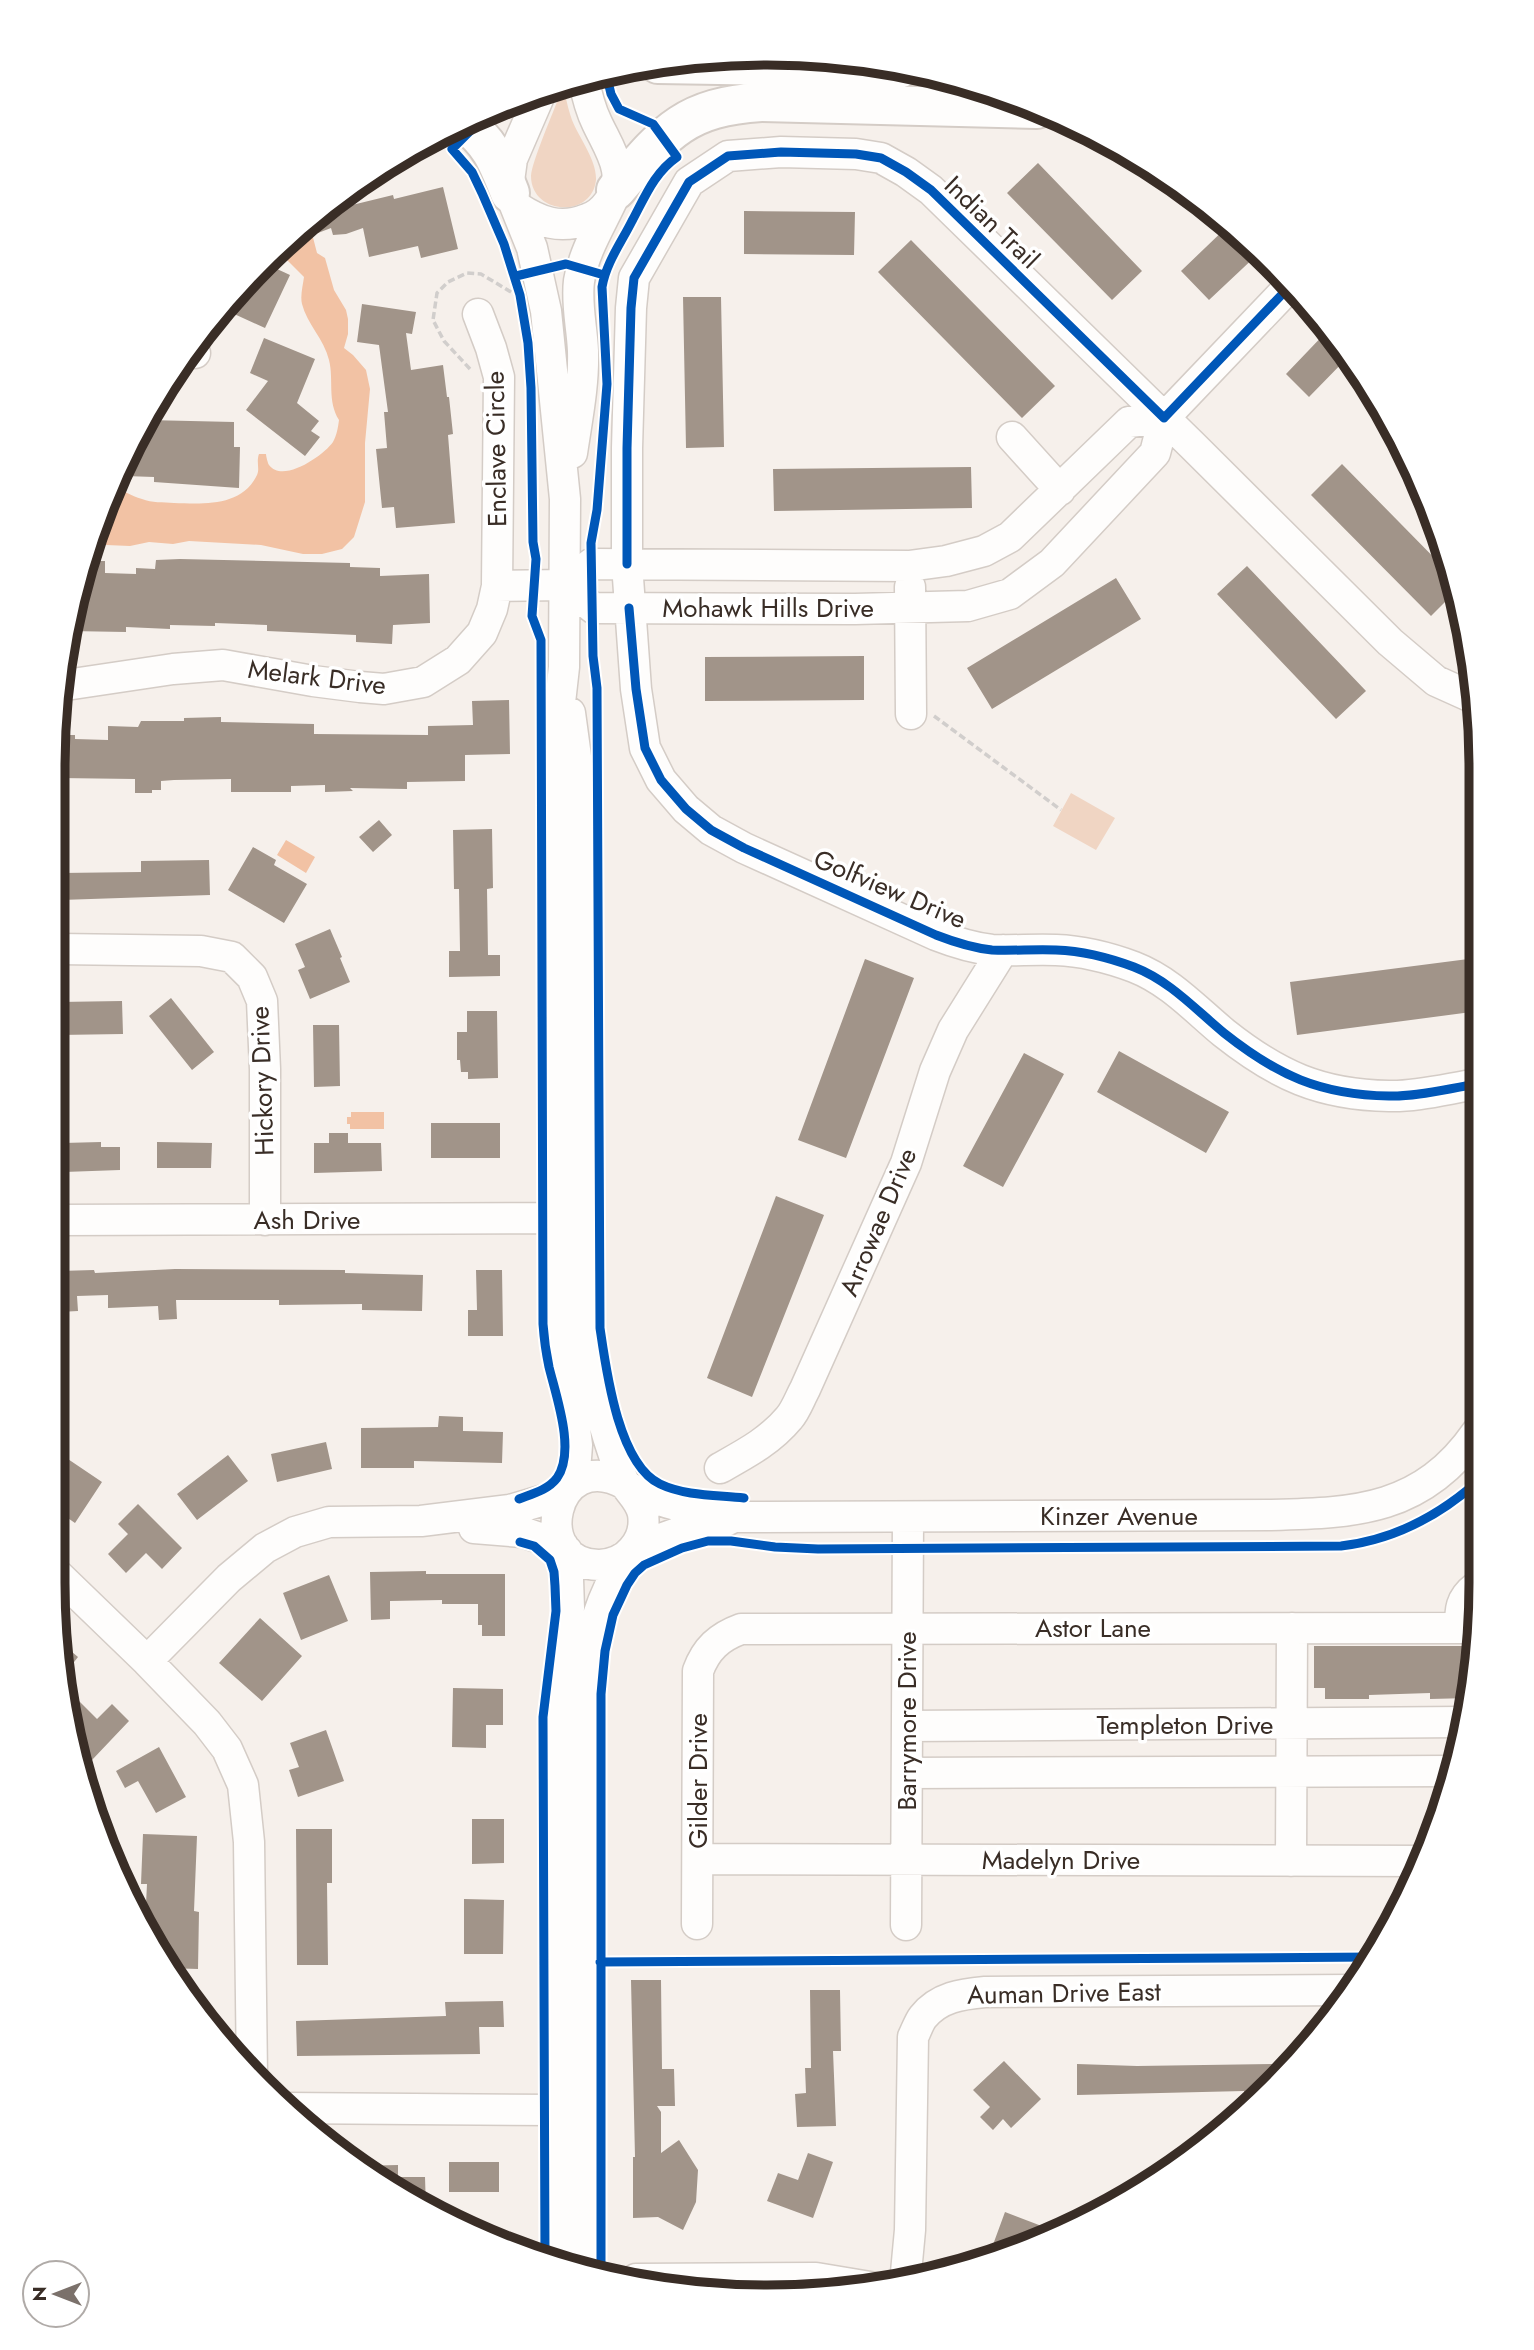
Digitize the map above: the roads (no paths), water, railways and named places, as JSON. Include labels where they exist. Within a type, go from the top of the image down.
[{"type":"highway","points":[[746,65],[819,67]]},
{"type":"highway","points":[[615,193],[650,149],[674,128],[709,109],[761,102],[1010,108]]},
{"type":"highway","points":[[473,130],[482,137],[496,156],[514,200]]},
{"type":"street","points":[[565,499],[582,383],[579,281],[585,256],[615,193],[619,176],[617,164],[592,110],[586,89]]},
{"type":"street","points":[[536,104],[509,169],[514,200],[538,270],[550,334],[565,499],[564,667],[555,747],[555,1218],[557,1339],[573,1412],[577,1445],[576,1458],[555,1519],[557,1533],[565,1549],[569,1608],[556,1706],[557,2253]]},
{"type":"street","name":"Indian Trail","points":[[628,586],[627,448],[634,278],[689,182],[728,156],[781,152],[856,154],[881,158],[930,190],[1390,642],[1436,681],[1465,694]]},
{"type":"street","points":[[514,200],[547,224],[559,225],[572,224],[594,216],[615,193]]},
{"type":"street","name":"Mohawk Hills Drive","points":[[1164,418],[1129,422],[1010,537],[984,551],[946,561],[909,566],[628,586],[593,608],[565,585],[592,564],[628,586],[910,608],[968,606],[1010,594],[1052,563],[1155,453],[1164,418],[1284,292]]},
{"type":"street","name":"Enclave Circle","points":[[478,314],[499,377],[497,586]]},
{"type":"street","points":[[1012,437],[1060,490]]},
{"type":"street","name":"Mohawk Hills Drive","points":[[909,566],[910,608]]},
{"type":"street","points":[[497,586],[565,585]]},
{"type":"street","name":"Melark Drive","points":[[70,684],[173,669],[223,665],[360,687],[384,689],[423,682],[458,660],[482,633],[492,609],[497,586]]},
{"type":"street","name":"Golfview Drive","points":[[628,586],[636,689],[645,748],[661,780],[686,809],[711,830],[744,848],[936,935],[964,945],[1003,950],[1059,950],[1092,955],[1135,967],[1184,997],[1264,1063],[1298,1081],[1352,1094],[1391,1096],[1469,1085]]},
{"type":"street","points":[[910,608],[911,707]]},
{"type":"street","points":[[564,667],[580,786],[582,835],[584,1328],[600,1409],[627,1486],[641,1506],[643,1517],[639,1540],[608,1586],[596,1618],[585,1683],[585,2261]]},
{"type":"street","name":"Hickory Drive","points":[[65,949],[201,951],[232,957],[252,977],[262,1001],[265,1220]]},
{"type":"street","name":"Arrowae Drive","points":[[720,1468],[771,1437],[790,1417],[906,1163],[935,1071],[948,1041],[1003,950]]},
{"type":"street","name":"Ash Drive","points":[[65,1220],[555,1218]]},
{"type":"street","name":"Kinzer Avenue","points":[[630,1552],[677,1533],[715,1526],[734,1517],[1340,1513],[1405,1496],[1426,1484],[1456,1457],[1469,1441]]},
{"type":"street","points":[[147,1661],[238,1571],[265,1548],[295,1532],[329,1522],[421,1521],[510,1510],[565,1493],[583,1479],[594,1477],[615,1479],[627,1486]]},
{"type":"street","name":"Kinzer Avenue","points":[[627,1486],[652,1498],[734,1517]]},
{"type":"street","name":"Barrymore Drive","points":[[906,1925],[908,1517]]},
{"type":"street","points":[[421,1521],[522,1532],[597,1565],[607,1564],[630,1552]]},
{"type":"street","points":[[65,1582],[207,1723],[227,1749],[243,1784],[249,1842],[252,2060]]},
{"type":"street","points":[[1468,1628],[1460,1605],[1469,1593]]},
{"type":"street","points":[[1291,1861],[1292,1628]]},
{"type":"street","name":"Astor Lane","points":[[714,1644],[725,1634],[741,1629],[1468,1628]]},
{"type":"street","name":"Gilder Drive","points":[[697,1924],[698,1671],[703,1656],[714,1644]]},
{"type":"street","name":"Templeton Drive","points":[[907,1726],[1455,1722]]},
{"type":"street","name":"Templeton Drive","points":[[907,1773],[1443,1771]]},
{"type":"street","name":"Madelyn Drive","points":[[698,1859],[1412,1861]]},
{"type":"street","name":"Auman Drive East","points":[[906,2272],[913,2037],[923,2016],[940,2003],[956,1995],[985,1992],[1339,1990]]},
{"type":"street","points":[[301,2108],[556,2110]]},
{"type":"street","points":[[759,2285],[816,2278],[837,2281]]}]
